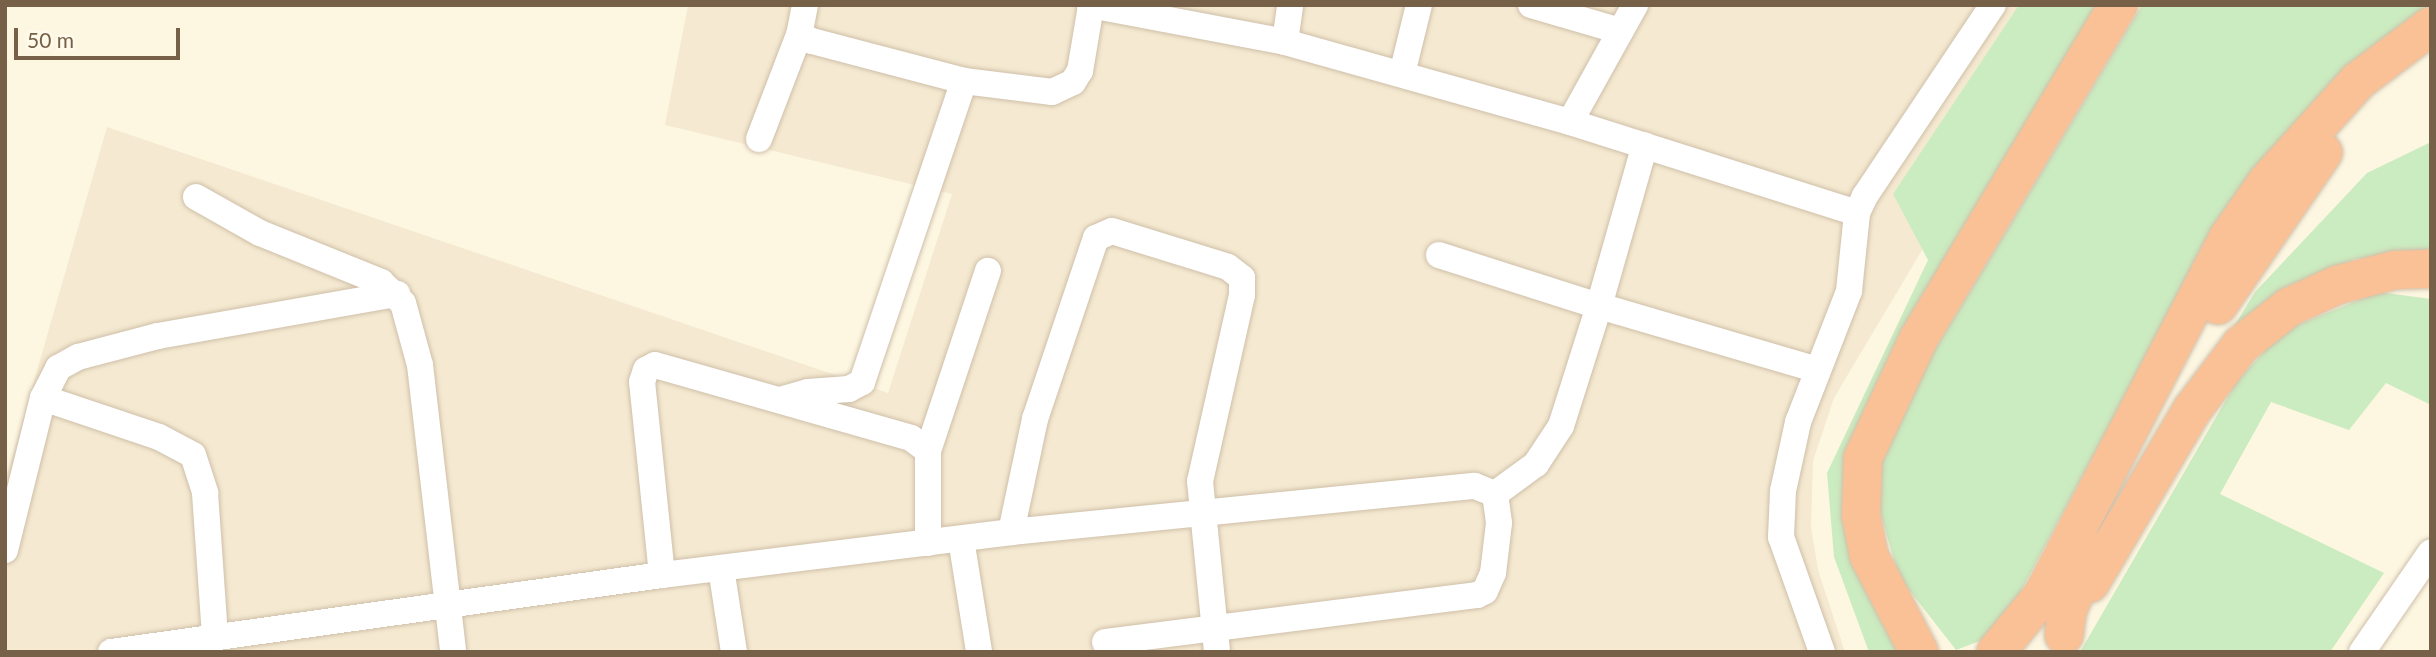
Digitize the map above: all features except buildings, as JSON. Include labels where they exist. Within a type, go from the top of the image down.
[{"type":"highway","points":[[1919,652],[1869,556],[1861,515],[1863,458],[1919,338],[2118,5]]},
{"type":"highway","points":[[1996,652],[2043,594],[2228,238],[2267,181],[2358,81],[2431,26]]},
{"type":"highway","points":[[2062,643],[2067,611],[2082,574],[2213,311],[2307,172],[2344,128],[2431,57]]},
{"type":"highway","points":[[2062,643],[2138,498],[2193,410],[2241,345],[2289,307],[2337,285],[2395,270],[2431,269]]},
{"type":"street","points":[[759,139],[799,35],[806,5]]},
{"type":"street","points":[[799,35],[964,82],[1034,92],[1063,88],[1080,71],[1091,5],[1149,11],[1285,42],[1402,74],[1570,122],[1857,213]]},
{"type":"street","points":[[1285,42],[1290,5]]},
{"type":"street","points":[[1402,74],[1419,5]]},
{"type":"street","points":[[1531,5],[1620,31]]},
{"type":"street","points":[[1570,122],[1635,5]]},
{"type":"street","points":[[1822,652],[1781,537],[1790,453],[1849,291],[1857,213],[1993,5]]},
{"type":"street","points":[[778,401],[807,392],[849,390],[862,382],[964,82]]},
{"type":"street","points":[[1495,494],[1535,464],[1561,426],[1600,306],[1645,145]]},
{"type":"street","points":[[196,197],[260,233],[372,278],[397,294],[412,330],[420,365],[453,652]]},
{"type":"street","points":[[1011,532],[1035,419],[1089,254],[1101,233],[1112,231],[1190,252],[1228,267],[1242,278],[1201,464],[1202,516],[1216,640]]},
{"type":"street","points":[[1440,255],[1600,306],[1818,370]]},
{"type":"street","points":[[928,543],[928,450],[988,271]]},
{"type":"street","points":[[5,550],[43,398],[51,377],[78,357],[158,336],[397,294]]},
{"type":"street","points":[[662,575],[644,421],[642,382],[646,370],[663,366],[911,438],[928,450]]},
{"type":"street","points":[[43,398],[159,437],[193,455],[205,493],[215,635]]},
{"type":"street","points":[[111,652],[446,603],[1011,532],[1202,516],[1475,486],[1495,494]]},
{"type":"street","points":[[1105,642],[1216,640],[1477,595],[1485,591],[1493,573],[1499,523],[1495,494]]},
{"type":"street","points":[[961,539],[979,652]]},
{"type":"street","points":[[2362,652],[2431,552]]},
{"type":"street","points":[[721,568],[734,652]]},
{"type":"shaded area","points":[[688,5],[2068,5],[1834,398],[1813,461],[1811,527],[1818,570],[1845,652],[5,652],[5,482],[107,127],[888,393],[952,194],[665,125]]},
{"type":"green space","points":[[2019,5],[2116,5],[1861,459],[1913,652],[1869,652],[1834,557],[1827,473],[1928,260],[1893,194]]},
{"type":"green space","points":[[2142,5],[2431,5],[2347,68],[2229,203],[1998,634],[1956,650],[1899,577],[1876,498],[1883,450],[1917,379]]},
{"type":"green space","points":[[2431,142],[2431,250],[2355,259],[2283,292],[2219,351],[2255,292],[2367,173]]},
{"type":"green space","points":[[2379,292],[2431,299],[2431,405],[2386,383],[2349,430],[2271,402],[2220,494],[2384,573],[2330,652],[2080,652],[2237,381],[2284,330]]}]
